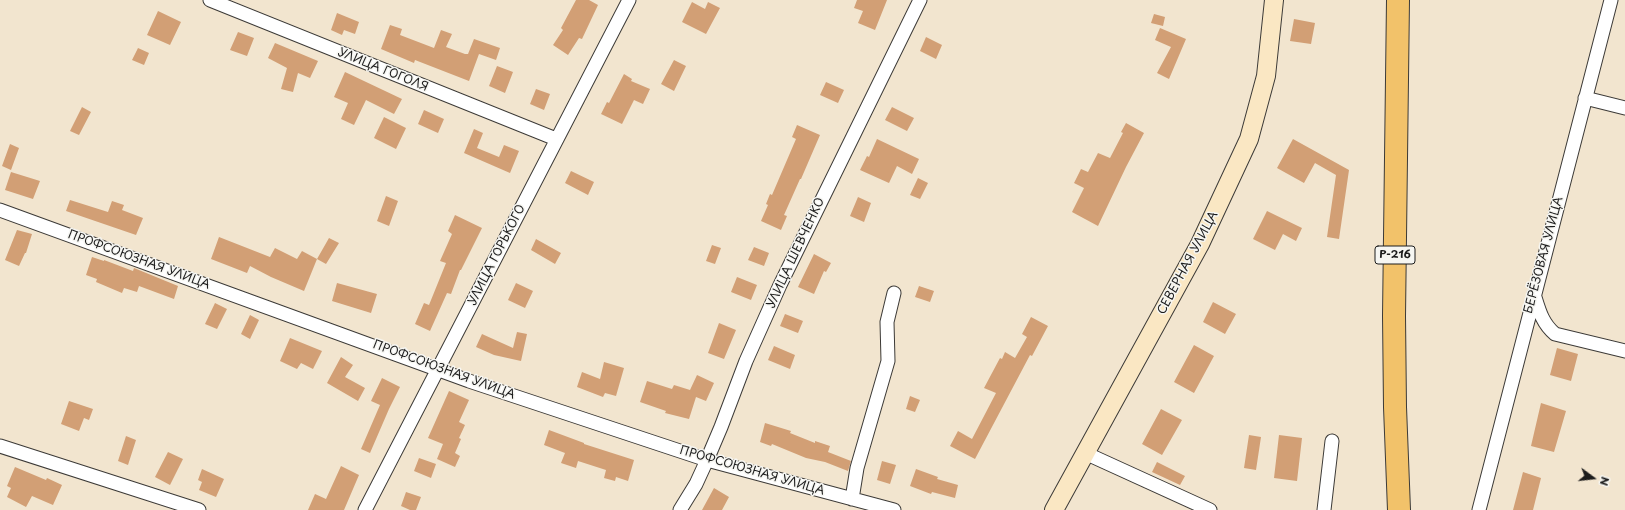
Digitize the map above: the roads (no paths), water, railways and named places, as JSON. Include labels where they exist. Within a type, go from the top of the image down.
[{"type":"highway","name":"Р-216","points":[[1398,0],[1394,316],[1395,407],[1399,510]]},
{"type":"street","name":"УЛИЦА ГОГОЛЯ","points":[[210,0],[556,139]]},
{"type":"street","name":"УЛИЦА ГОРЬКОГО","points":[[365,510],[629,0]]},
{"type":"street","name":"УЛИЦА ШЕВЧЕНКО","points":[[680,510],[696,484],[707,460],[746,362],[780,285],[920,0]]},
{"type":"street","name":"СЕВЕРНАЯ УЛИЦА","points":[[1054,510],[1200,244],[1249,139],[1266,76],[1274,0]]},
{"type":"street","name":"БЕРЁЗОВАЯ УЛИЦА","points":[[1479,510],[1611,0]]},
{"type":"street","points":[[1585,98],[1625,108]]},
{"type":"street","name":"ПРОФСОЮЗНАЯ УЛИЦА","points":[[0,210],[438,369],[707,460],[894,510]]},
{"type":"street","points":[[852,499],[857,468],[888,361],[887,322],[894,293]]},
{"type":"street","points":[[1534,294],[1541,317],[1547,327],[1555,334],[1625,351]]},
{"type":"street","points":[[1324,510],[1332,441]]},
{"type":"street","points":[[0,446],[199,510]]},
{"type":"street","points":[[1085,453],[1210,510]]}]
